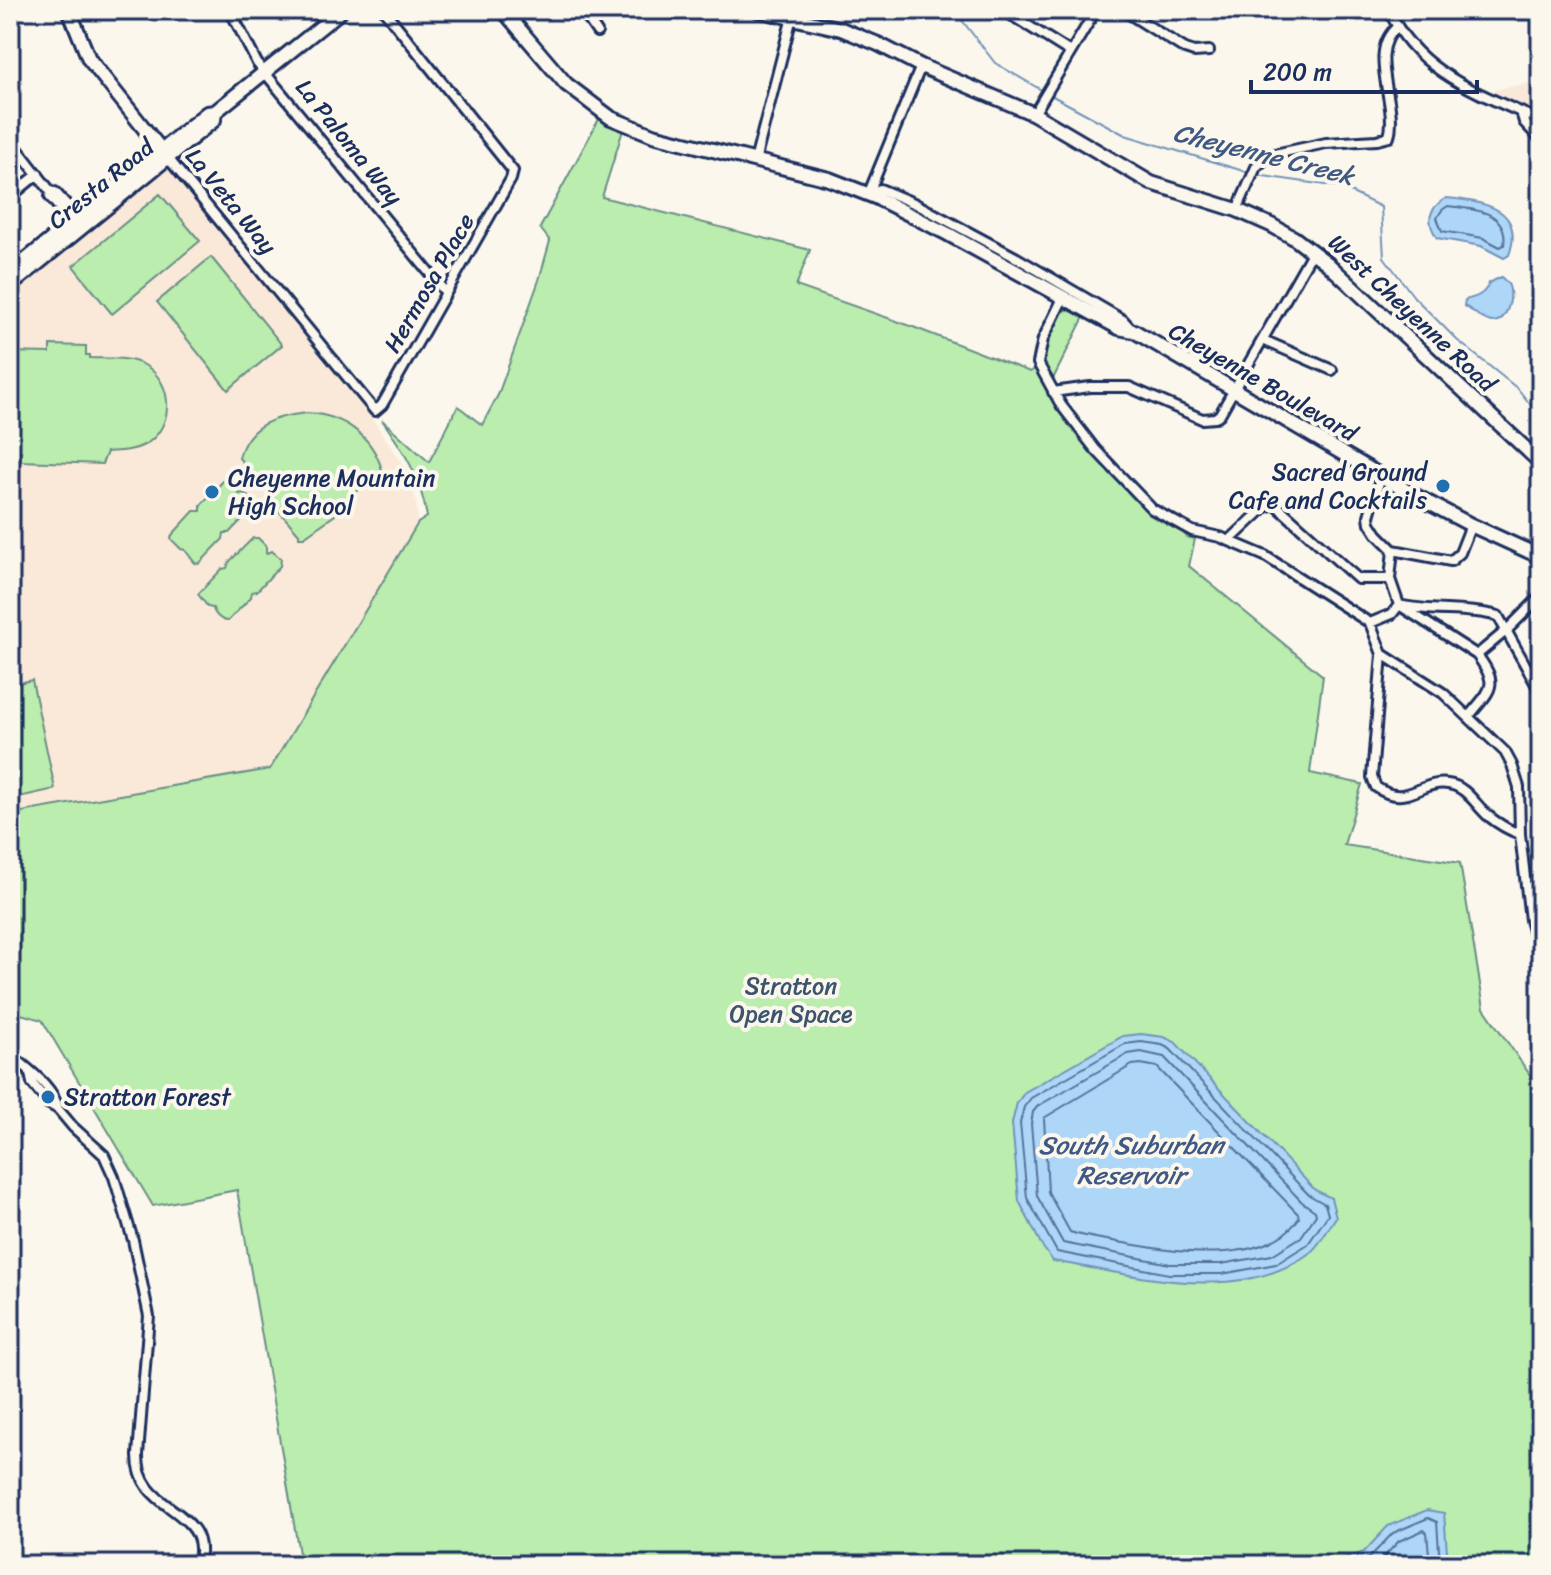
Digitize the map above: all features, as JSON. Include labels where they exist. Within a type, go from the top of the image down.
[{"type":"street","name":"La Veta Way","points":[[69,10],[89,59],[375,411]]},
{"type":"street","name":"La Paloma Way","points":[[230,10],[257,63],[446,293]]},
{"type":"street","name":"Cresta Road","points":[[10,273],[186,137],[207,113],[215,112],[342,10]]},
{"type":"street","name":"Hermosa Place","points":[[375,411],[382,405],[513,171],[384,10]]},
{"type":"street","name":"Cheyenne Boulevard","points":[[503,10],[566,84],[611,118],[653,135],[829,179],[914,216],[1119,328],[1134,331]]},
{"type":"street","points":[[582,10],[597,32]]},
{"type":"street","name":"West Cheyenne Road","points":[[757,10],[858,35],[921,66],[1034,114],[1151,183],[1237,210],[1271,225],[1313,251],[1541,463]]},
{"type":"street","points":[[1003,10],[1070,52]]},
{"type":"street","points":[[1034,114],[1096,10]]},
{"type":"street","points":[[1123,10],[1185,49],[1209,51]]},
{"type":"street","points":[[1389,10],[1415,51],[1439,72],[1470,90],[1541,121]]},
{"type":"street","points":[[755,161],[792,17]]},
{"type":"street","points":[[1237,210],[1263,158],[1326,143],[1389,137],[1392,115],[1385,71],[1385,47],[1386,38],[1397,27]]},
{"type":"street","points":[[868,195],[921,66]]},
{"type":"street","points":[[1521,112],[1524,122],[1541,140]]},
{"type":"street","points":[[10,139],[75,220]]},
{"type":"street","name":"Cresta Road","points":[[10,286],[164,154]]},
{"type":"street","points":[[10,197],[38,174]]},
{"type":"street","name":"Cheyenne Boulevard","points":[[868,195],[880,189],[916,204],[1030,265],[1123,320],[1134,331],[1381,476],[1471,525],[1541,557]]},
{"type":"street","points":[[1053,392],[1090,387],[1129,387],[1202,419],[1220,414],[1313,251]]},
{"type":"street","points":[[1063,298],[1037,356],[1040,370],[1061,405],[1115,474],[1152,509],[1192,531],[1230,540],[1265,556],[1370,623],[1382,654],[1372,781],[1382,791],[1401,796],[1437,785],[1457,786],[1486,813],[1520,834]]},
{"type":"street","points":[[1263,340],[1332,370]]},
{"type":"street","points":[[1381,476],[1370,507],[1370,523],[1393,550],[1451,561],[1460,553],[1471,525]]},
{"type":"street","points":[[1230,540],[1265,507],[1275,504],[1358,579],[1390,579]]},
{"type":"street","points":[[1393,550],[1390,579],[1399,605],[1477,655],[1489,671],[1491,684],[1485,697],[1469,716]]},
{"type":"street","points":[[1477,655],[1541,596]]},
{"type":"street","points":[[1370,623],[1392,614],[1399,605]]},
{"type":"street","points":[[1399,605],[1421,611],[1498,616],[1541,693]]},
{"type":"street","points":[[1382,654],[1433,686],[1469,716],[1498,745],[1512,765],[1519,787],[1520,834],[1530,920],[1541,960]]},
{"type":"street","points":[[1528,890],[1541,888]]},
{"type":"street","points":[[10,1054],[30,1073],[32,1083],[49,1104],[58,1109],[104,1155],[114,1177],[133,1240],[149,1316],[138,1462],[143,1480],[153,1495],[183,1516],[195,1530],[201,1547],[198,1565]]},
{"type":"shaded area","points":[[1541,81],[1541,115],[1489,91]]},
{"type":"shaded area","name":"Cheyenne Mountain High School","points":[[165,167],[367,411],[407,470],[416,501],[418,523],[270,769],[10,814],[10,297]]},
{"type":"green space","name":"Stratton Open Space","points":[[599,119],[623,130],[602,197],[810,250],[796,286],[1030,372],[1042,365],[1046,341],[1057,318],[1069,309],[1084,317],[1047,391],[1112,475],[1158,518],[1195,539],[1189,566],[1323,676],[1310,773],[1362,784],[1344,845],[1460,863],[1484,1008],[1541,1091],[1541,1565],[301,1565],[237,1190],[153,1206],[42,1020],[10,1011],[10,814],[270,769],[418,523],[427,517],[411,466],[382,420],[429,462],[458,406],[482,425],[498,395],[539,280],[550,241],[540,228]]},
{"type":"green space","points":[[160,194],[200,241],[112,314],[73,266]]},
{"type":"green space","points":[[211,257],[282,345],[228,390],[157,302]]},
{"type":"green space","points":[[50,345],[86,346],[86,355],[90,358],[133,361],[155,374],[162,384],[167,406],[161,428],[154,438],[135,448],[107,452],[102,464],[21,461],[21,451],[10,451],[10,352],[50,353]]},
{"type":"green space","points":[[307,413],[332,418],[354,429],[371,447],[382,470],[334,511],[335,515],[304,537],[299,537],[239,458],[249,437],[264,424]]},
{"type":"green space","points":[[229,479],[239,488],[239,494],[244,493],[254,502],[254,507],[229,533],[224,533],[223,539],[199,564],[195,563],[171,539],[172,535],[194,511],[201,511],[201,505],[224,480]]},
{"type":"green space","points":[[253,538],[258,538],[266,546],[266,553],[272,551],[281,559],[280,566],[257,591],[252,592],[251,597],[228,621],[223,620],[198,594],[222,569],[227,568],[229,562]]},
{"type":"green space","points":[[32,680],[55,789],[10,799],[10,685]]},
{"type":"water","points":[[1446,198],[1486,205],[1506,217],[1513,239],[1509,255],[1504,258],[1481,246],[1437,238],[1430,221],[1432,211]]},
{"type":"water","points":[[1501,277],[1510,291],[1508,309],[1502,318],[1488,321],[1464,306],[1465,300],[1480,294],[1489,283]]},
{"type":"water","name":"South Suburban Reservoir","points":[[1141,1034],[1175,1042],[1315,1190],[1331,1198],[1336,1217],[1311,1252],[1283,1268],[1252,1278],[1220,1282],[1151,1279],[1053,1261],[1019,1201],[1012,1123],[1017,1103],[1025,1092],[1123,1036]]},
{"type":"water","points":[[1427,1510],[1444,1513],[1448,1565],[1328,1565],[1364,1552],[1388,1526]]},
{"type":"waterway","name":"Cheyenne Creek","points":[[954,10],[995,63],[1043,91]]},
{"type":"waterway","name":"Cheyenne Creek","points":[[1049,94],[1125,135],[1250,173]]},
{"type":"waterway","name":"Cheyenne Creek","points":[[1256,175],[1340,187],[1381,207],[1384,257],[1414,297],[1457,340],[1518,389],[1541,418]]},
{"type":"place","name":"Sacred Ground Cafe and Cocktails","points":[[1443,486]]},
{"type":"place","name":"Cheyenne Mountain High School","points":[[212,492]]},
{"type":"place","name":"Stratton Forest","points":[[48,1097]]}]
